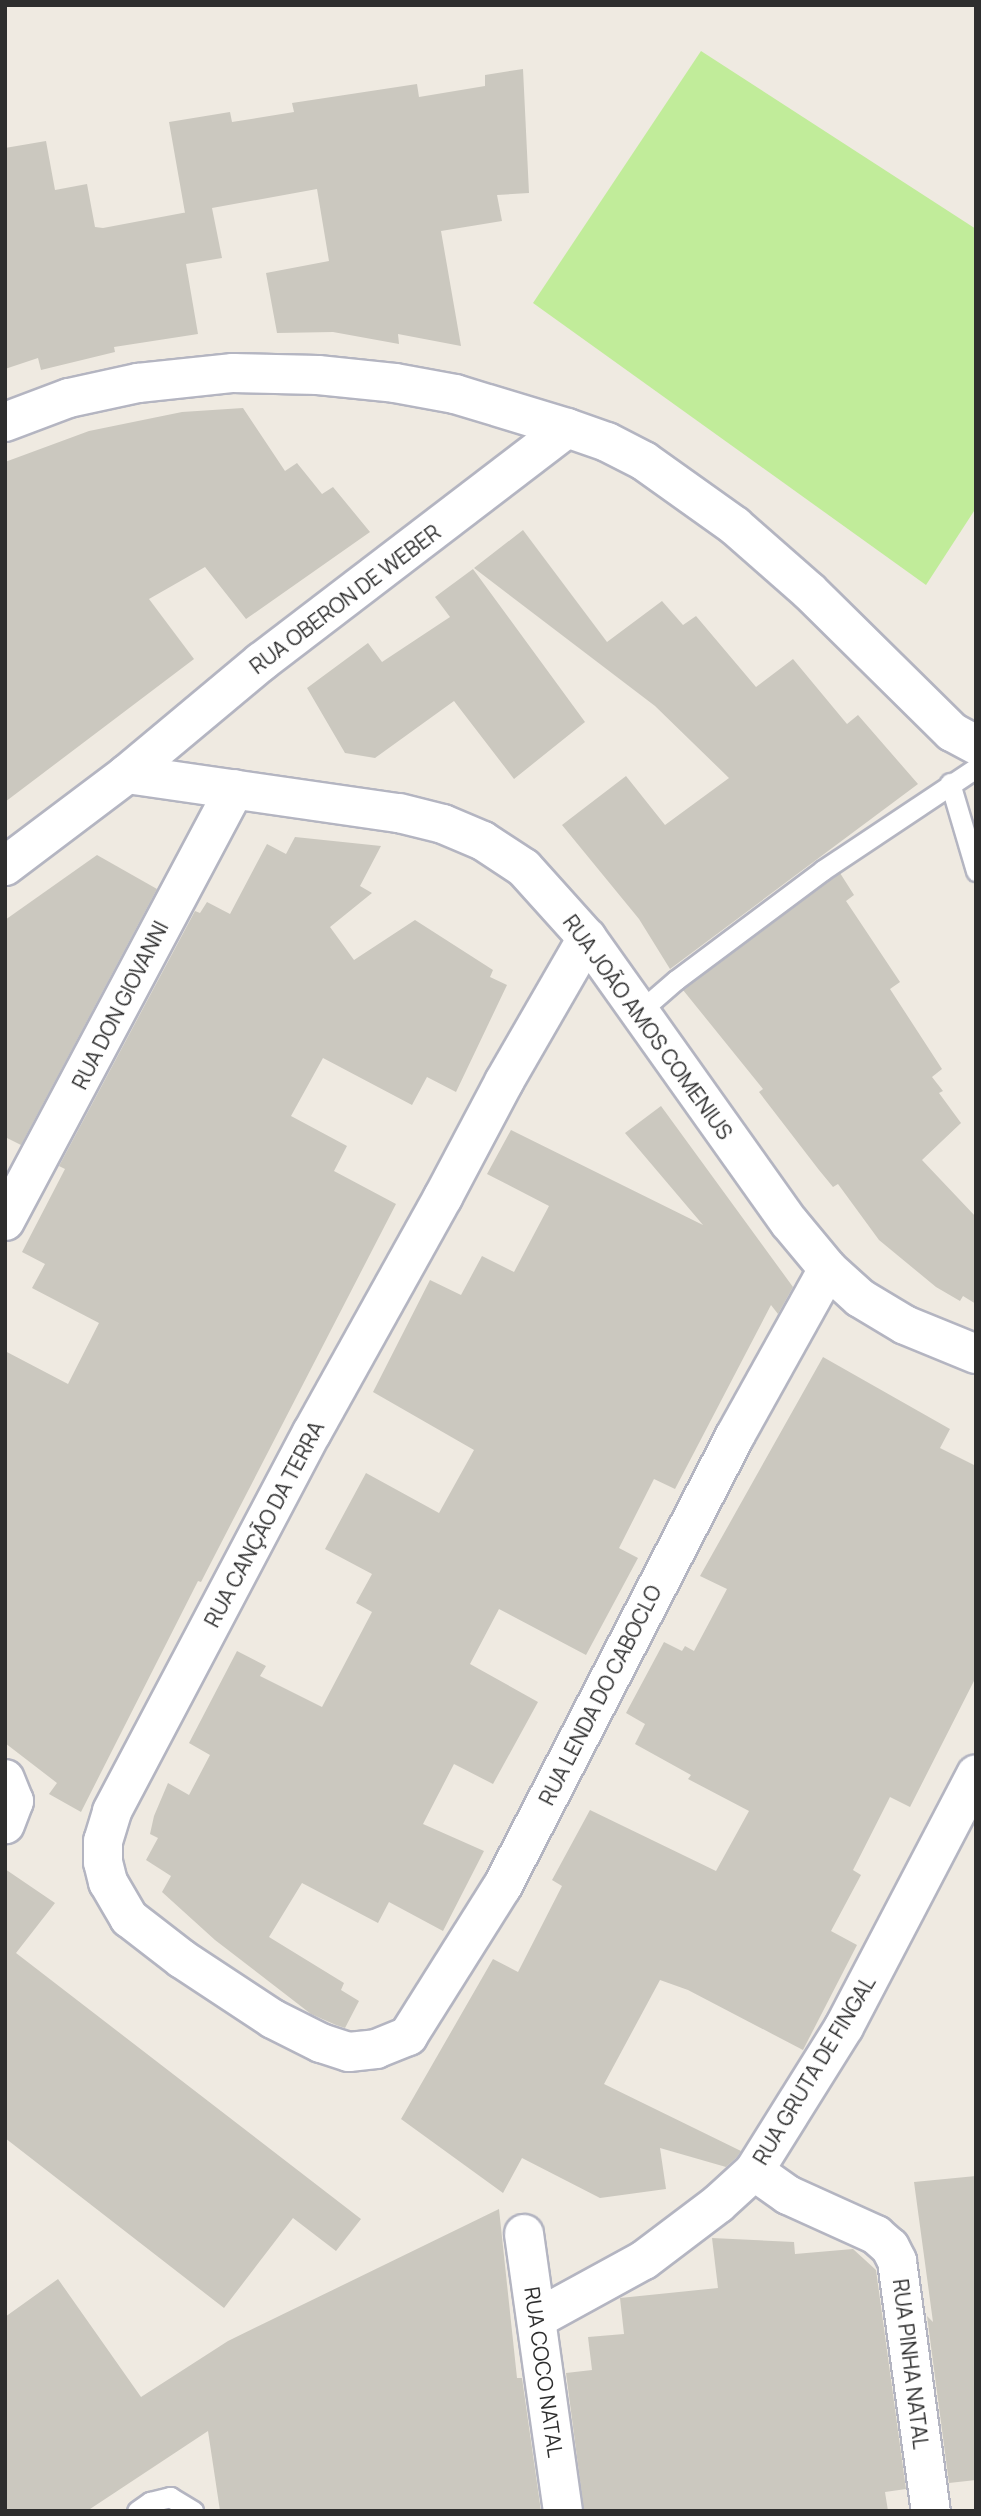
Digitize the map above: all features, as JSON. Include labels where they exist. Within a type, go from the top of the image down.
[{"type":"street","points":[[5,422],[69,398],[138,383],[233,373],[318,375],[395,383],[456,394],[567,428],[607,442],[644,461],[735,526],[809,590],[953,732],[976,746]]},
{"type":"street","name":"RUA OBERON DE WEBER","points":[[127,774],[261,662],[567,428]]},
{"type":"street","points":[[5,866],[127,774]]},
{"type":"street","name":"RUA JOÃO AMOS COMENIUS","points":[[127,774],[399,813],[453,828],[483,841],[524,868],[587,938],[789,1222],[828,1269],[860,1298],[905,1325],[976,1354]]},
{"type":"street","name":"RUA DON GIOVANNI","points":[[5,1221],[235,789]]},
{"type":"street","name":"RUA CANÇÃO DA TERRA","points":[[321,2043],[273,2019],[239,1997],[182,1959],[129,1918],[108,1882],[103,1862],[103,1841],[112,1812],[312,1432],[504,1082],[587,938]]},
{"type":"street","name":"RUA LENDA DO CABOCLO","points":[[321,2043],[349,2052],[376,2049],[408,2036],[454,1966],[502,1886],[735,1436],[828,1269]]},
{"type":"street","name":"RUA GRUTA DE FINGAL","points":[[538,2318],[644,2260],[718,2204],[754,2171],[844,2027],[976,1774]]},
{"type":"street","name":"RUA PINHA NATAL","points":[[754,2171],[788,2195],[876,2235],[890,2247],[897,2261],[931,2511]]},
{"type":"street","name":"RUA COCO NATAL","points":[[524,2234],[538,2318],[563,2511]]},
{"type":"lane","points":[[639,1012],[676,980],[823,870],[976,768]]},
{"type":"lane","points":[[950,783],[976,871]]},
{"type":"lane","points":[[137,2511],[150,2501],[170,2497],[193,2511]]},
{"type":"green space","points":[[701,51],[976,229],[976,508],[926,585],[533,303]]},
{"type":"building","points":[[523,69],[529,193],[497,195],[502,221],[441,231],[461,346],[398,334],[399,344],[333,332],[277,333],[266,273],[329,261],[317,189],[212,208],[222,258],[186,264],[198,334],[114,347],[115,352],[41,370],[38,358],[5,369],[5,148],[46,141],[55,190],[87,184],[95,227],[103,228],[185,213],[169,122],[230,112],[232,122],[294,112],[292,103],[417,84],[419,97],[485,86],[485,75]]},
{"type":"building","points":[[243,408],[285,471],[297,463],[322,494],[333,487],[370,532],[246,619],[205,567],[149,599],[194,659],[5,802],[5,462],[89,431],[182,412]]},
{"type":"building","points":[[523,530],[607,642],[662,601],[683,625],[696,616],[756,687],[793,659],[847,724],[858,715],[918,784],[670,969],[639,919],[562,825],[626,776],[665,825],[729,778],[655,706],[474,568]]},
{"type":"building","points":[[473,569],[585,722],[514,779],[454,701],[375,758],[345,753],[307,688],[368,643],[382,662],[450,617],[435,597]]},
{"type":"building","points":[[295,837],[381,846],[360,886],[372,893],[330,927],[354,960],[415,920],[493,970],[490,977],[507,985],[456,1092],[427,1077],[412,1105],[323,1058],[291,1116],[347,1146],[334,1171],[396,1204],[201,1582],[198,1581],[81,1812],[49,1794],[57,1783],[5,1743],[5,1351],[68,1384],[99,1323],[32,1288],[45,1264],[22,1252],[65,1169],[59,1166],[195,911],[200,913],[207,902],[230,914],[267,844],[286,854]]},
{"type":"building","points":[[97,855],[157,889],[21,1145],[5,1137],[5,920]]},
{"type":"building","points":[[840,873],[854,895],[846,901],[900,982],[890,989],[942,1069],[932,1077],[943,1091],[939,1093],[961,1123],[922,1160],[976,1217],[976,1304],[963,1296],[960,1301],[936,1287],[879,1240],[838,1184],[833,1187],[819,1170],[759,1092],[763,1089],[683,990]]},
{"type":"building","points":[[661,1106],[793,1287],[778,1314],[771,1305],[675,1489],[654,1479],[619,1548],[638,1558],[586,1655],[499,1609],[470,1664],[538,1702],[493,1784],[454,1764],[423,1824],[484,1851],[443,1931],[389,1902],[378,1923],[302,1883],[269,1937],[344,1983],[341,1990],[359,2001],[345,2028],[336,2025],[311,2014],[215,1940],[162,1892],[171,1876],[146,1860],[158,1838],[150,1834],[154,1816],[168,1783],[189,1795],[210,1755],[189,1743],[237,1651],[266,1666],[260,1676],[322,1707],[372,1612],[356,1603],[372,1574],[325,1549],[366,1473],[439,1513],[474,1450],[373,1392],[430,1280],[461,1295],[482,1256],[514,1272],[549,1206],[487,1174],[511,1130],[703,1225],[625,1133]]},
{"type":"building","points":[[823,1357],[950,1429],[940,1448],[976,1466],[976,1677],[910,1807],[890,1797],[853,1870],[861,1875],[831,1931],[857,1945],[803,2050],[688,1990],[660,1980],[604,2084],[741,2151],[737,2157],[726,2167],[660,2148],[666,2189],[600,2198],[522,2158],[503,2193],[401,2119],[493,1959],[518,1972],[562,1886],[552,1880],[590,1810],[716,1871],[749,1811],[688,1779],[691,1775],[635,1744],[645,1724],[626,1713],[664,1642],[682,1651],[685,1646],[694,1651],[727,1589],[700,1576]]},
{"type":"building","points":[[5,1869],[55,1903],[16,1953],[361,2219],[336,2251],[293,2218],[224,2308],[5,2138]]},
{"type":"building","points":[[976,2176],[976,2480],[949,2483],[927,2316],[933,2322],[914,2182]]},
{"type":"building","points":[[499,2209],[517,2378],[522,2378],[541,2511],[220,2511],[208,2431],[87,2511],[5,2511],[5,2317],[58,2279],[141,2397],[228,2341]]},
{"type":"building","points":[[712,2238],[794,2242],[795,2254],[853,2249],[876,2270],[906,2489],[885,2492],[888,2511],[584,2511],[566,2373],[592,2370],[588,2337],[624,2334],[620,2298],[718,2288]]}]
